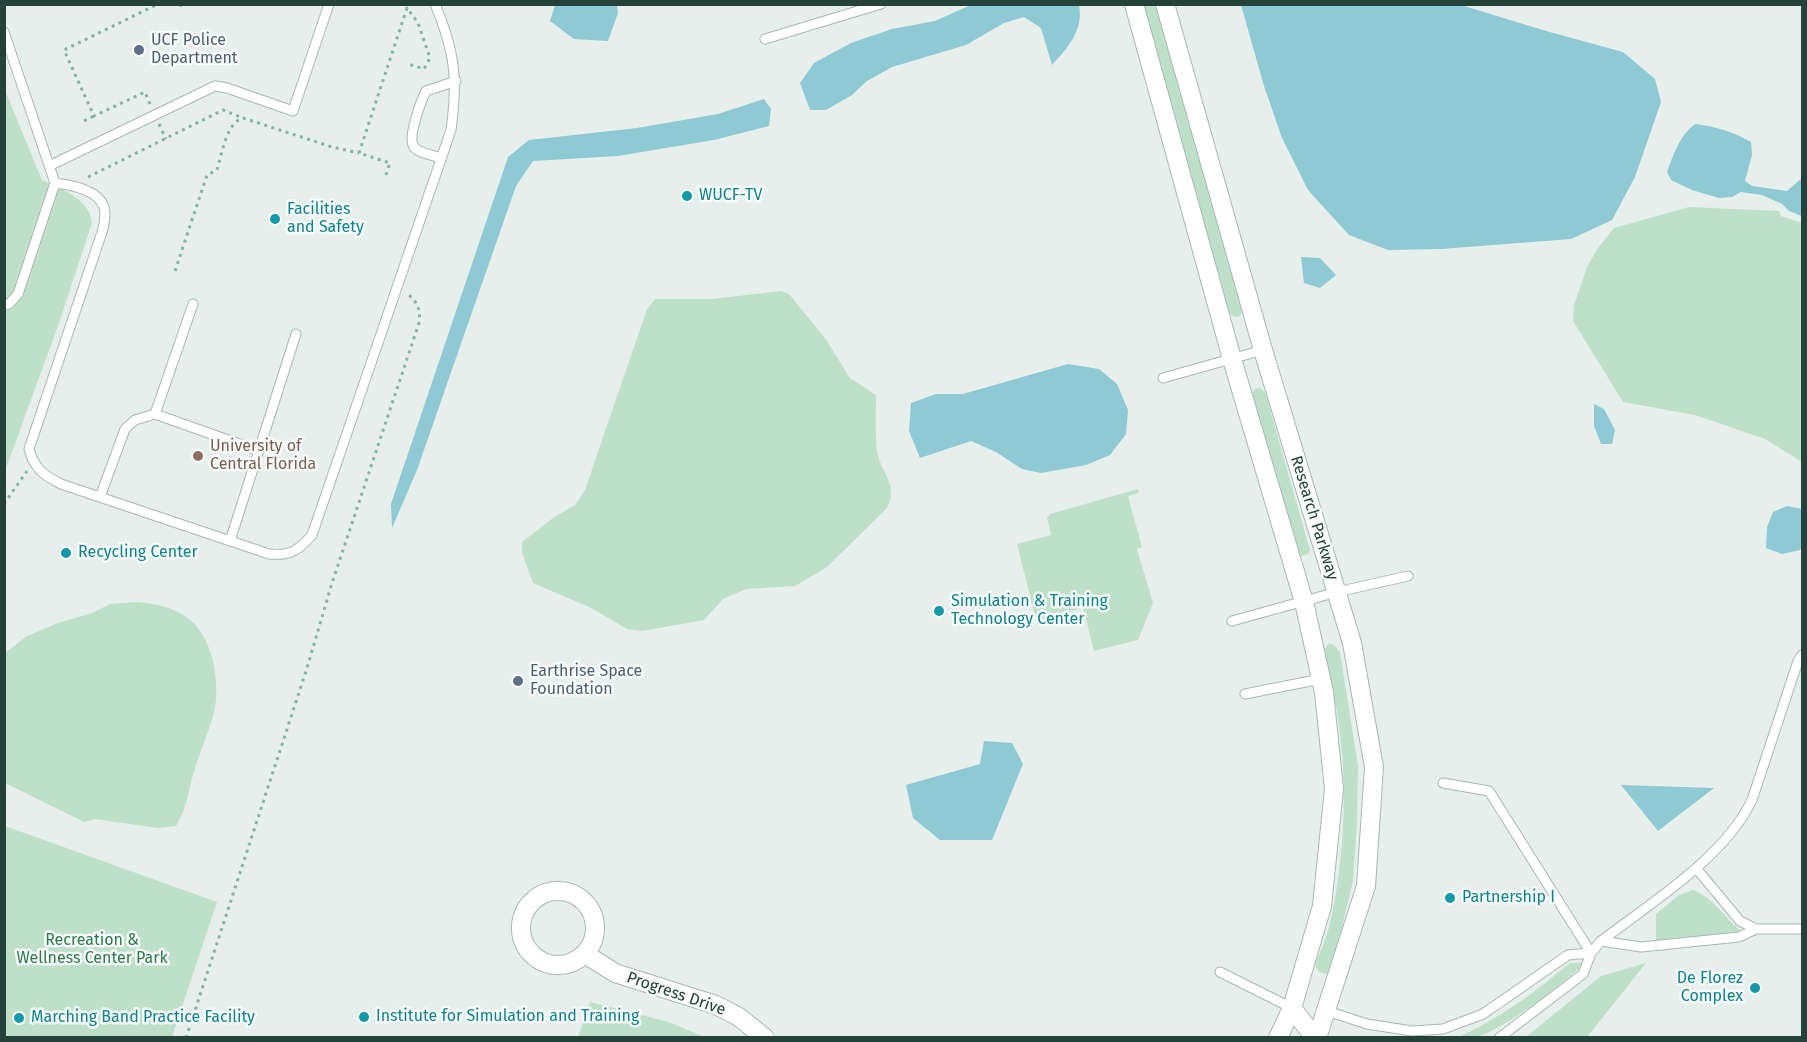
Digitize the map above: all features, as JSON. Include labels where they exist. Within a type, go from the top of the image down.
[{"type":"street","name":"Research Parkway","points":[[1134,4],[1232,359],[1304,602],[1321,679],[1334,789],[1322,906],[1292,1008],[1278,1038]]},
{"type":"street","name":"Research Parkway","points":[[1165,4],[1263,350],[1352,643],[1374,767],[1366,886],[1327,1011],[1316,1038]]},
{"type":"street","points":[[561,890],[573,893],[583,900],[591,909],[595,920],[592,944],[585,954],[571,963],[558,965],[545,963],[534,957],[525,946],[521,934],[521,921],[531,902],[550,891],[561,890]]},
{"type":"street","name":"Progress Drive","points":[[585,954],[615,973],[716,1005],[739,1017],[765,1038]]},
{"type":"street","points":[[1292,1008],[1327,1011]]},
{"type":"street","points":[[1292,1008],[1316,1038]]},
{"type":"lane","points":[[49,166],[215,86],[293,111],[329,4]]},
{"type":"lane","points":[[54,183],[82,188],[98,198],[106,212],[103,229],[29,449],[33,462],[44,475],[61,484],[269,554],[283,555],[300,548],[312,535],[451,130],[456,81],[446,33],[435,4]]},
{"type":"lane","points":[[765,39],[881,4]]},
{"type":"lane","points":[[4,32],[54,183],[18,294],[4,306]]},
{"type":"lane","points":[[442,158],[420,152],[414,147],[411,136],[426,91],[456,81]]},
{"type":"lane","points":[[155,414],[193,304]]},
{"type":"lane","points":[[230,541],[296,334]]},
{"type":"lane","points":[[1163,378],[1263,350]]},
{"type":"lane","points":[[100,497],[124,429],[135,420],[155,414],[259,451]]},
{"type":"lane","points":[[1232,621],[1337,592],[1408,576]]},
{"type":"lane","points":[[1499,1038],[1583,974],[1591,953],[1601,941],[1696,868],[1744,818],[1798,661],[1803,655]]},
{"type":"lane","points":[[1245,694],[1321,679]]},
{"type":"lane","points":[[1443,783],[1489,791],[1591,953]]},
{"type":"lane","points":[[1696,868],[1740,921],[1756,929]]},
{"type":"lane","points":[[1601,941],[1641,947],[1739,937],[1756,929],[1803,929]]},
{"type":"lane","points":[[1327,1011],[1367,1024],[1412,1031],[1443,1029],[1483,1014],[1568,955],[1591,953]]},
{"type":"lane","points":[[1220,972],[1292,1008]]},
{"type":"path","points":[[94,116],[64,50],[158,4]]},
{"type":"path","points":[[359,153],[407,8],[418,22],[430,58],[424,69],[408,64]]},
{"type":"path","points":[[84,121],[145,92],[166,139]]},
{"type":"path","points":[[88,177],[223,110],[390,164],[386,175]]},
{"type":"path","points":[[175,271],[207,175],[217,170],[231,128],[243,118]]},
{"type":"path","points":[[186,1038],[307,668],[332,583],[419,323],[420,314],[417,304],[398,286]]},
{"type":"path","points":[[4,504],[33,462]]},
{"type":"green space","points":[[1141,5],[1156,5],[1243,310],[1240,316],[1235,317],[1229,313]]},
{"type":"green space","points":[[4,88],[42,180],[81,201],[92,223],[59,323],[5,471]]},
{"type":"green space","points":[[1689,207],[1779,211],[1781,216],[1802,223],[1802,462],[1765,439],[1695,415],[1623,402],[1573,321],[1574,305],[1587,267],[1614,228]]},
{"type":"green space","points":[[781,291],[789,294],[825,338],[850,378],[876,395],[877,451],[891,492],[887,508],[827,567],[795,586],[746,589],[723,599],[704,620],[642,631],[627,629],[591,608],[533,583],[522,552],[522,542],[553,518],[575,505],[585,490],[647,309],[655,299],[712,299]]},
{"type":"green space","points":[[1260,388],[1265,392],[1310,550],[1308,554],[1301,556],[1295,552],[1252,396],[1254,389]]},
{"type":"green space","points":[[1138,489],[1139,493],[1128,496],[1142,547],[1137,549],[1153,603],[1138,640],[1094,651],[1083,608],[1036,620],[1017,544],[1051,535],[1047,518],[1050,514]]},
{"type":"green space","points":[[138,602],[171,609],[197,626],[208,645],[216,678],[213,714],[188,796],[176,826],[158,828],[95,819],[84,822],[5,783],[5,653],[27,636],[58,623],[92,613],[110,604]]},
{"type":"green space","points":[[1329,643],[1340,652],[1358,766],[1353,881],[1332,969],[1326,974],[1319,972],[1315,965],[1327,935],[1338,882],[1344,802],[1339,726],[1324,650]]},
{"type":"green space","name":"Recreation & Wellness Center Park","points":[[5,826],[217,902],[172,1037],[5,1037]]},
{"type":"green space","points":[[1693,890],[1708,898],[1745,934],[1656,946],[1656,914],[1679,895]]},
{"type":"green space","points":[[1570,963],[1584,963],[1549,994],[1515,1017],[1486,1034],[1473,1038],[1456,1038],[1516,1005]]},
{"type":"green space","points":[[1646,963],[1587,1037],[1526,1037],[1601,976]]},
{"type":"green space","points":[[590,1002],[669,1022],[704,1037],[578,1037]]},
{"type":"water","points":[[973,4],[1079,5],[1079,22],[1069,45],[1052,65],[1041,28],[1024,17],[1004,23],[966,45],[892,67],[867,81],[852,95],[826,110],[810,110],[800,83],[814,63],[851,43],[892,29],[935,21]]},
{"type":"water","points":[[555,5],[617,5],[618,13],[608,41],[574,39],[550,21]]},
{"type":"water","points":[[1241,5],[1461,5],[1623,52],[1655,79],[1661,102],[1635,177],[1612,220],[1571,239],[1441,249],[1388,250],[1349,235],[1308,190],[1282,138],[1264,86]]},
{"type":"water","points":[[764,99],[771,109],[769,126],[714,140],[618,156],[533,161],[516,186],[417,470],[392,528],[391,504],[508,157],[529,140],[637,128],[718,114]]},
{"type":"water","points":[[1695,124],[1724,130],[1751,142],[1752,155],[1745,181],[1752,186],[1787,191],[1802,178],[1802,216],[1762,195],[1741,192],[1732,197],[1719,198],[1692,190],[1671,180],[1667,172],[1675,152],[1685,134]]},
{"type":"water","points":[[1301,257],[1320,258],[1336,275],[1320,288],[1304,283]]},
{"type":"water","points":[[1068,364],[1099,369],[1117,384],[1128,410],[1126,434],[1110,455],[1086,465],[1041,473],[1022,469],[996,452],[971,441],[920,458],[909,431],[911,403],[936,394],[963,394]]},
{"type":"water","points":[[1594,404],[1604,409],[1615,430],[1612,444],[1601,444],[1594,426]]},
{"type":"water","points":[[1787,506],[1802,509],[1802,545],[1800,550],[1782,554],[1766,548],[1767,527],[1773,512]]},
{"type":"water","points":[[984,741],[1012,743],[1023,764],[992,840],[940,840],[913,818],[906,785],[980,764]]},
{"type":"water","points":[[1621,785],[1714,788],[1658,831]]},
{"type":"place","name":"UCF Police Department","points":[[139,50]]},
{"type":"place","name":"WUCF-TV","points":[[687,196]]},
{"type":"place","name":"Facilities and Safety","points":[[275,219]]},
{"type":"place","name":"University of Central Florida","points":[[198,456]]},
{"type":"place","name":"Recycling Center","points":[[66,553]]},
{"type":"place","name":"Simulation & Training Technology Center","points":[[939,611]]},
{"type":"place","name":"Earthrise Space Foundation","points":[[518,681]]},
{"type":"place","name":"Partnership I","points":[[1450,898]]},
{"type":"place","name":"De Florez Complex","points":[[1755,988]]},
{"type":"place","name":"Institute for Simulation and Training","points":[[364,1017]]},
{"type":"place","name":"Marching Band Practice Facility","points":[[19,1018]]}]
